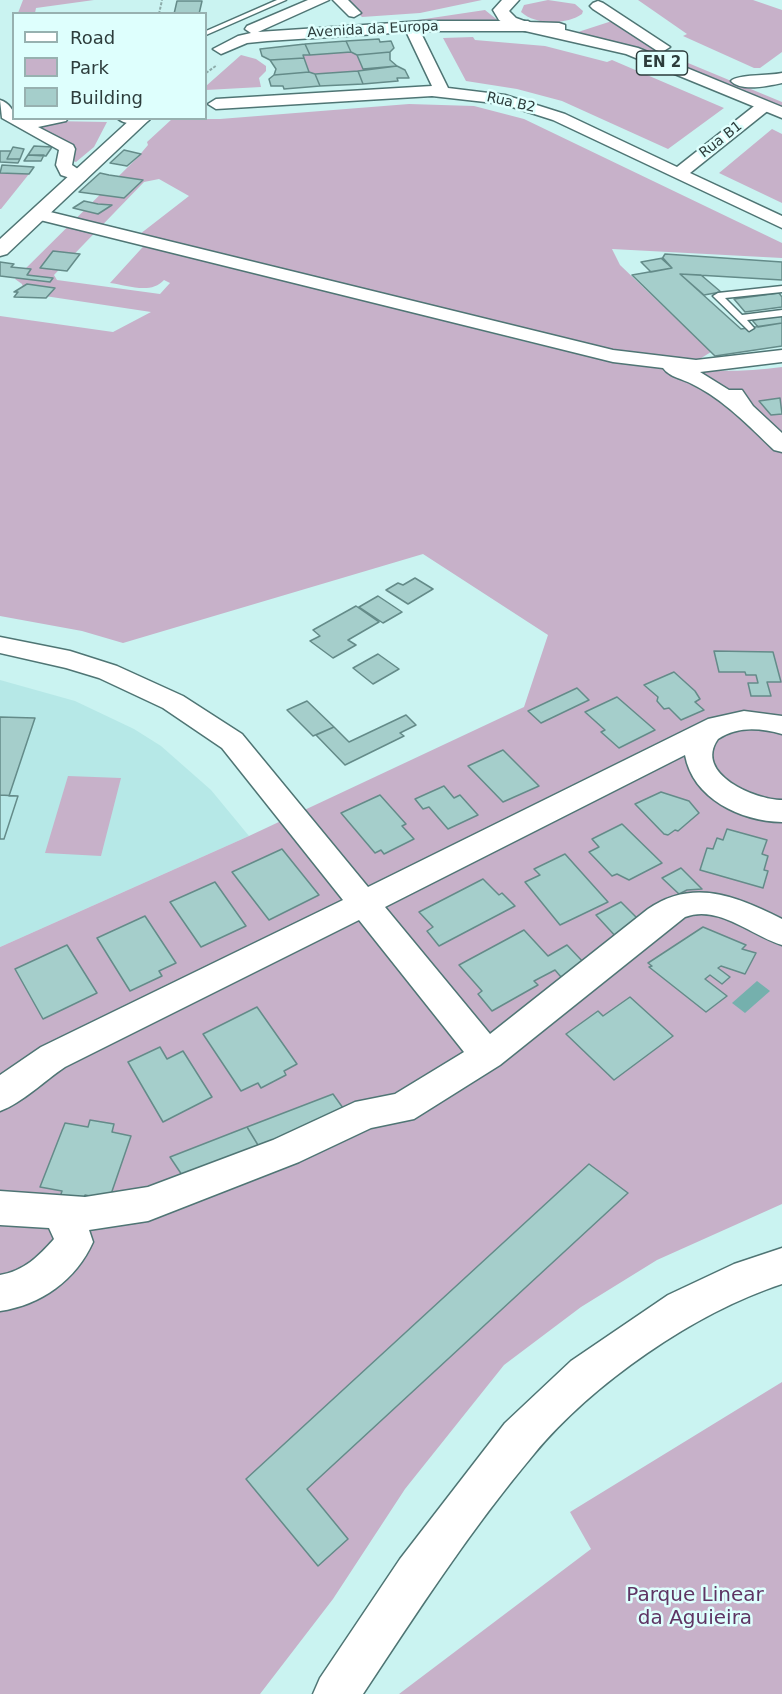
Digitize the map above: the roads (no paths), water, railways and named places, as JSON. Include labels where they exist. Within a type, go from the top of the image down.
[{"type":"street","points":[[212,63],[259,33],[285,7],[321,0]]},
{"type":"street","points":[[340,0],[354,13]]},
{"type":"street","name":"Avenida da Europa","points":[[259,33],[411,19],[509,1]]},
{"type":"street","name":"EN 2","points":[[509,1],[501,10],[503,15],[533,27],[565,28],[591,9],[672,52],[782,99]]},
{"type":"street","points":[[285,7],[286,18],[291,22],[317,26]]},
{"type":"street","points":[[411,27],[442,92]]},
{"type":"street","name":"Avenida da Europa","points":[[259,33],[411,27],[533,27],[632,51],[782,113]]},
{"type":"street","points":[[739,81],[766,82],[782,78]]},
{"type":"street","name":"Rua B2","points":[[216,104],[442,92],[505,100],[538,109],[782,223]]},
{"type":"street","points":[[0,105],[12,116]]},
{"type":"street","name":"Rua B1","points":[[678,174],[764,106]]},
{"type":"street","points":[[17,120],[67,149],[64,165],[66,171],[79,176]]},
{"type":"street","points":[[44,120],[20,123],[8,129],[11,138],[57,142]]},
{"type":"street","points":[[0,250],[141,120]]},
{"type":"street","points":[[720,141],[737,149]]},
{"type":"street","points":[[38,214],[581,348],[644,361],[696,366],[722,365],[776,353]]},
{"type":"street","points":[[644,361],[701,380],[745,411],[782,445]]},
{"type":"street","points":[[722,365],[722,376],[745,411]]},
{"type":"street","points":[[0,645],[70,660],[108,672],[173,702],[232,741],[481,1048]]},
{"type":"street","points":[[0,1096],[25,1075],[53,1057],[652,761],[713,728],[733,721],[752,719],[782,725]]},
{"type":"street","points":[[713,728],[702,740],[698,752],[700,766],[708,778],[737,802],[758,809],[782,811]]},
{"type":"street","points":[[652,761],[708,778]]},
{"type":"street","points":[[0,1208],[84,1214],[148,1204],[286,1151],[367,1113],[402,1108],[488,1056],[650,925],[671,910],[689,903],[708,902],[782,933]]},
{"type":"street","points":[[0,1293],[8,1293],[40,1278],[66,1255],[74,1242],[68,1223],[58,1211]]},
{"type":"street","points":[[336,1694],[416,1575],[519,1438],[585,1375],[682,1308],[748,1277],[782,1266]]},
{"type":"lane","points":[[259,9],[264,0]]},
{"type":"lane","points":[[207,33],[259,9],[285,7]]},
{"type":"lane","points":[[749,328],[718,296],[782,288]]},
{"type":"lane","points":[[740,318],[782,313]]},
{"type":"park label","name":"Parque Linear da Aguieira","points":[[695,1608]]}]
